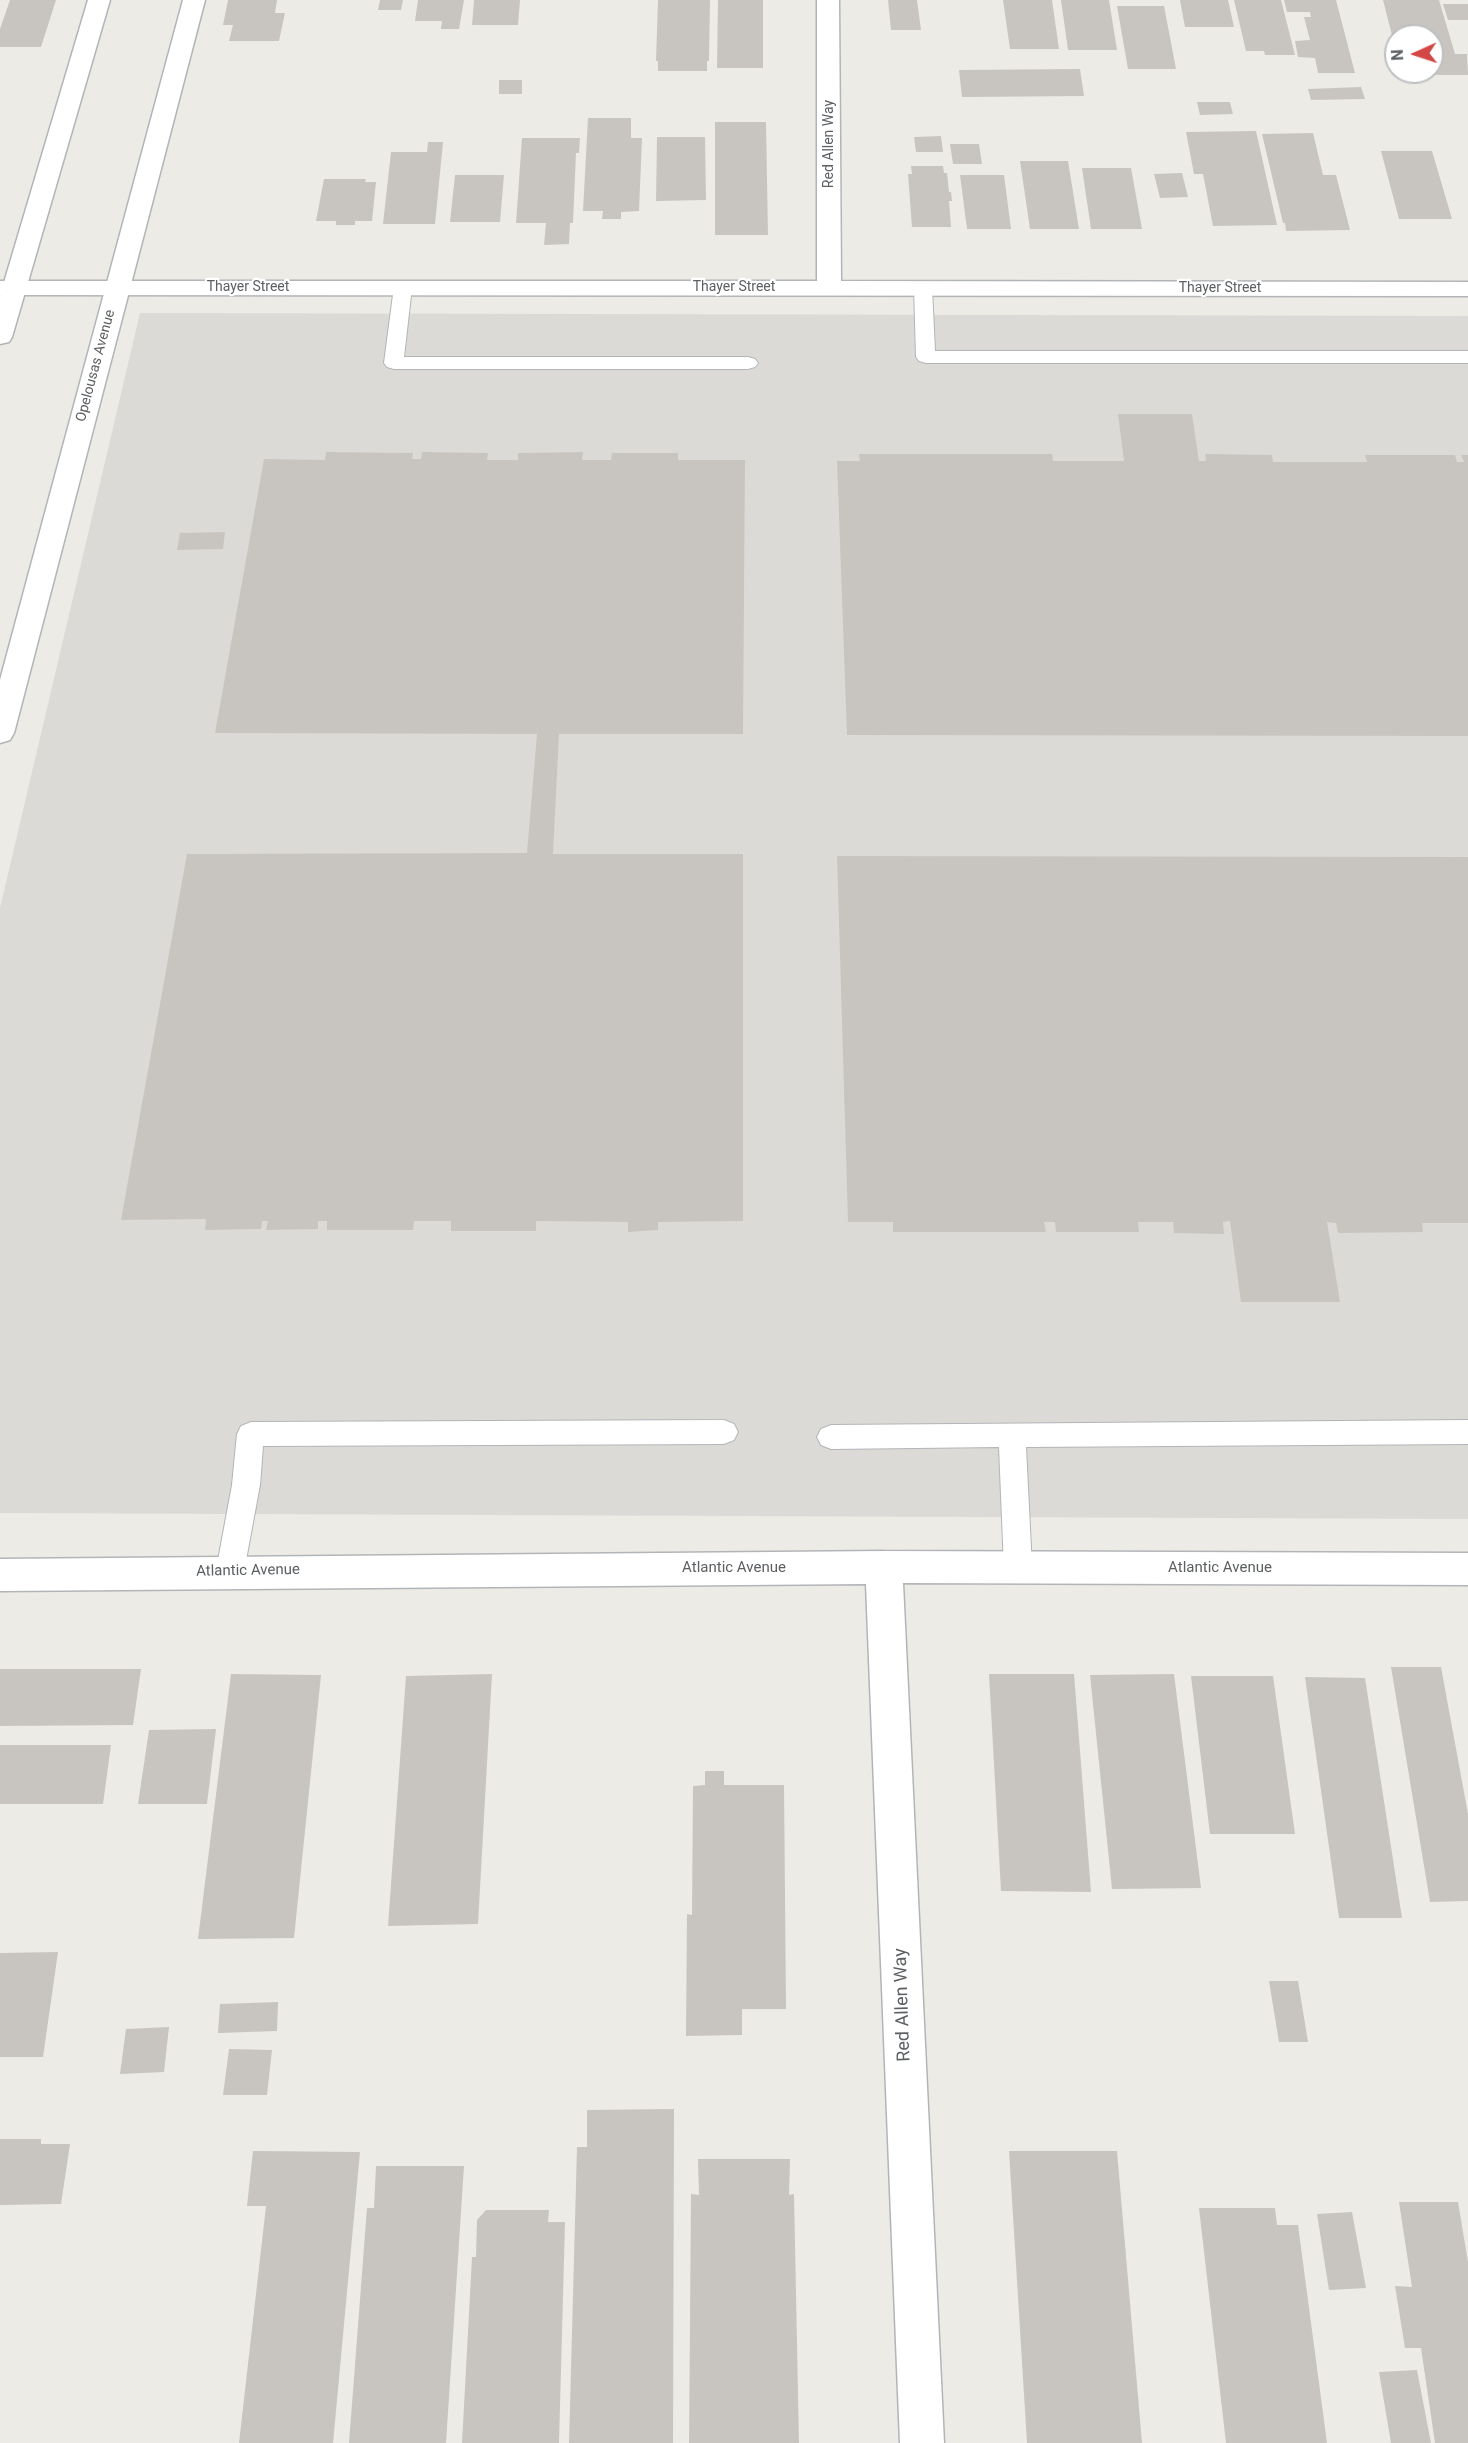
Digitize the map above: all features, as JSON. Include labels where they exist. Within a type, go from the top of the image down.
[{"type":"street","points":[[0,337],[7,288],[99,0]]},
{"type":"street","name":"Opelousas Avenue","points":[[0,733],[194,0]]},
{"type":"street","name":"Red Allen Way","points":[[828,0],[829,288]]},
{"type":"street","name":"Thayer Street","points":[[7,288],[1468,289]]},
{"type":"street","name":"Red Allen Way","points":[[884,1567],[922,2443]]},
{"type":"street","name":"Atlantic Avenue","points":[[0,1575],[230,1571],[884,1567],[1468,1569]]},
{"type":"lane","points":[[403,287],[394,363],[748,363]]},
{"type":"lane","points":[[923,288],[926,357],[1468,357]]},
{"type":"lane","points":[[230,1571],[246,1485],[252,1434],[724,1432]]},
{"type":"lane","points":[[831,1437],[1468,1432]]},
{"type":"lane","points":[[1012,1436],[1017,1491],[1018,1568]]},
{"type":"shaded area","points":[[140,313],[1468,316],[1468,1519],[0,1513],[0,908]]},
{"type":"building","points":[[10,0],[56,0],[41,47],[0,47],[0,29]]},
{"type":"building","points":[[228,0],[277,0],[275,13],[285,13],[279,41],[229,41],[233,25],[223,25]]},
{"type":"building","points":[[380,0],[403,0],[401,10],[378,10]]},
{"type":"building","points":[[418,0],[464,0],[459,29],[441,29],[442,21],[415,21]]},
{"type":"building","points":[[474,0],[520,0],[518,25],[472,25]]},
{"type":"building","points":[[658,0],[710,0],[707,71],[658,71],[658,61],[656,61]]},
{"type":"building","points":[[718,0],[763,0],[763,68],[717,68]]},
{"type":"building","points":[[888,0],[917,0],[921,30],[891,30]]},
{"type":"building","points":[[1003,0],[1052,0],[1059,49],[1010,49]]},
{"type":"building","points":[[1061,0],[1109,0],[1117,50],[1068,50]]},
{"type":"building","points":[[1180,0],[1228,0],[1234,27],[1185,27]]},
{"type":"building","points":[[1234,0],[1281,0],[1295,55],[1265,55],[1264,51],[1246,51]]},
{"type":"building","points":[[1284,0],[1336,0],[1355,73],[1318,73],[1315,58],[1298,57],[1295,41],[1310,40],[1304,17],[1311,17],[1310,12],[1287,12]]},
{"type":"building","points":[[1383,0],[1439,0],[1455,54],[1467,54],[1468,75],[1444,75],[1444,24],[1389,24]]},
{"type":"building","points":[[1443,4],[1468,4],[1468,20],[1448,20]]},
{"type":"building","points":[[1117,6],[1164,6],[1176,69],[1128,69]]},
{"type":"building","points":[[1080,69],[1084,96],[962,97],[959,70]]},
{"type":"building","points":[[499,80],[522,80],[522,94],[499,94]]},
{"type":"building","points":[[1361,87],[1365,99],[1311,100],[1308,89]]},
{"type":"building","points":[[1197,102],[1230,102],[1233,114],[1200,115]]},
{"type":"building","points":[[588,118],[631,118],[631,138],[642,138],[639,211],[621,212],[621,219],[602,219],[603,211],[583,211]]},
{"type":"building","points":[[715,122],[766,122],[768,235],[715,235]]},
{"type":"building","points":[[1256,131],[1277,225],[1213,226],[1203,174],[1194,174],[1186,132]]},
{"type":"building","points":[[1313,133],[1323,175],[1336,175],[1350,230],[1286,231],[1262,134]]},
{"type":"building","points":[[941,136],[943,152],[916,152],[914,137]]},
{"type":"building","points":[[657,137],[705,137],[706,200],[656,201]]},
{"type":"building","points":[[522,138],[580,138],[579,153],[576,153],[573,223],[570,223],[569,244],[544,245],[546,223],[516,223]]},
{"type":"building","points":[[428,142],[443,142],[435,224],[383,224],[391,152],[427,152]]},
{"type":"building","points":[[950,144],[979,144],[982,164],[953,164]]},
{"type":"building","points":[[1381,151],[1432,151],[1452,219],[1399,219]]},
{"type":"building","points":[[1020,161],[1068,161],[1079,229],[1030,229]]},
{"type":"building","points":[[911,166],[943,166],[944,173],[947,173],[949,192],[951,192],[952,201],[949,201],[951,227],[912,227],[908,174],[912,174]]},
{"type":"building","points":[[1082,168],[1131,168],[1142,229],[1091,229]]},
{"type":"building","points":[[1182,173],[1188,197],[1160,198],[1154,174]]},
{"type":"building","points":[[455,175],[504,175],[500,222],[450,222]]},
{"type":"building","points":[[960,175],[1004,175],[1011,229],[967,229]]},
{"type":"building","points":[[324,179],[366,179],[365,182],[376,182],[372,221],[355,221],[355,225],[336,225],[336,221],[316,221]]},
{"type":"building","points":[[1118,414],[1192,414],[1199,461],[1206,461],[1205,454],[1272,455],[1273,462],[1367,462],[1365,455],[1455,455],[1457,462],[1464,462],[1461,455],[1468,455],[1468,736],[847,735],[837,461],[860,461],[859,454],[1052,454],[1053,461],[1124,461]]},
{"type":"building","points":[[326,452],[413,453],[412,459],[421,459],[422,452],[488,453],[487,460],[518,460],[518,453],[583,452],[582,460],[611,460],[612,453],[678,453],[678,460],[745,460],[743,734],[559,734],[553,854],[743,854],[743,1221],[658,1222],[658,1230],[628,1232],[628,1222],[536,1221],[536,1231],[451,1231],[451,1221],[414,1221],[413,1230],[327,1230],[327,1221],[318,1221],[318,1229],[266,1230],[268,1221],[262,1221],[261,1229],[205,1230],[206,1219],[121,1220],[187,854],[527,853],[537,734],[215,733],[264,459],[325,460]]},
{"type":"building","points":[[225,532],[223,549],[177,550],[180,533]]},
{"type":"building","points":[[837,856],[1468,857],[1468,1223],[1422,1223],[1423,1232],[1338,1233],[1336,1223],[1327,1222],[1340,1302],[1241,1302],[1230,1221],[1223,1222],[1224,1234],[1174,1233],[1173,1222],[1138,1222],[1139,1232],[1056,1232],[1055,1222],[1044,1222],[1046,1232],[893,1232],[893,1222],[848,1222]]},
{"type":"building","points":[[1391,1667],[1441,1667],[1468,1814],[1468,1901],[1430,1902]]},
{"type":"building","points":[[0,1669],[141,1669],[133,1725],[0,1726]]},
{"type":"building","points":[[231,1674],[321,1675],[294,1938],[198,1939]]},
{"type":"building","points":[[492,1674],[478,1924],[388,1926],[406,1676]]},
{"type":"building","points":[[989,1674],[1074,1674],[1091,1892],[1001,1891]]},
{"type":"building","points":[[1174,1674],[1201,1888],[1112,1889],[1090,1675]]},
{"type":"building","points":[[1191,1676],[1273,1676],[1295,1834],[1210,1834]]},
{"type":"building","points":[[1305,1677],[1365,1678],[1402,1918],[1339,1918]]},
{"type":"building","points":[[216,1729],[207,1804],[138,1804],[149,1730]]},
{"type":"building","points":[[0,1745],[111,1745],[103,1804],[0,1804]]},
{"type":"building","points":[[705,1771],[724,1771],[724,1785],[784,1785],[786,2009],[742,2009],[742,2035],[686,2036],[687,1914],[692,1915],[693,1786],[705,1785]]},
{"type":"building","points":[[58,1952],[43,2057],[0,2057],[0,1953]]},
{"type":"building","points":[[1269,1981],[1298,1981],[1308,2042],[1279,2042]]},
{"type":"building","points":[[278,2002],[277,2031],[218,2033],[220,2004]]},
{"type":"building","points":[[169,2027],[164,2072],[120,2074],[126,2029]]},
{"type":"building","points":[[229,2049],[272,2050],[267,2095],[223,2095]]},
{"type":"building","points":[[674,2109],[673,2443],[569,2443],[577,2147],[587,2147],[587,2110]]},
{"type":"building","points":[[0,2139],[41,2139],[41,2144],[70,2144],[61,2204],[0,2205]]},
{"type":"building","points":[[253,2151],[360,2152],[333,2443],[239,2443],[266,2206],[247,2206]]},
{"type":"building","points":[[1009,2151],[1117,2151],[1142,2443],[1027,2443]]},
{"type":"building","points":[[698,2159],[790,2159],[789,2195],[794,2194],[799,2443],[689,2443],[691,2194],[699,2195]]},
{"type":"building","points":[[376,2166],[464,2166],[446,2443],[349,2443],[367,2208],[374,2208]]},
{"type":"building","points":[[1399,2202],[1458,2202],[1468,2262],[1468,2443],[1435,2443],[1421,2348],[1405,2348],[1395,2286],[1412,2287]]},
{"type":"building","points":[[1199,2208],[1275,2208],[1277,2225],[1298,2225],[1327,2443],[1226,2443]]},
{"type":"building","points":[[486,2210],[549,2210],[548,2222],[565,2222],[559,2443],[462,2443],[472,2257],[476,2257],[477,2220]]},
{"type":"building","points":[[1352,2212],[1366,2288],[1329,2290],[1317,2214]]},
{"type":"building","points":[[1417,2370],[1431,2443],[1391,2443],[1379,2372]]}]
